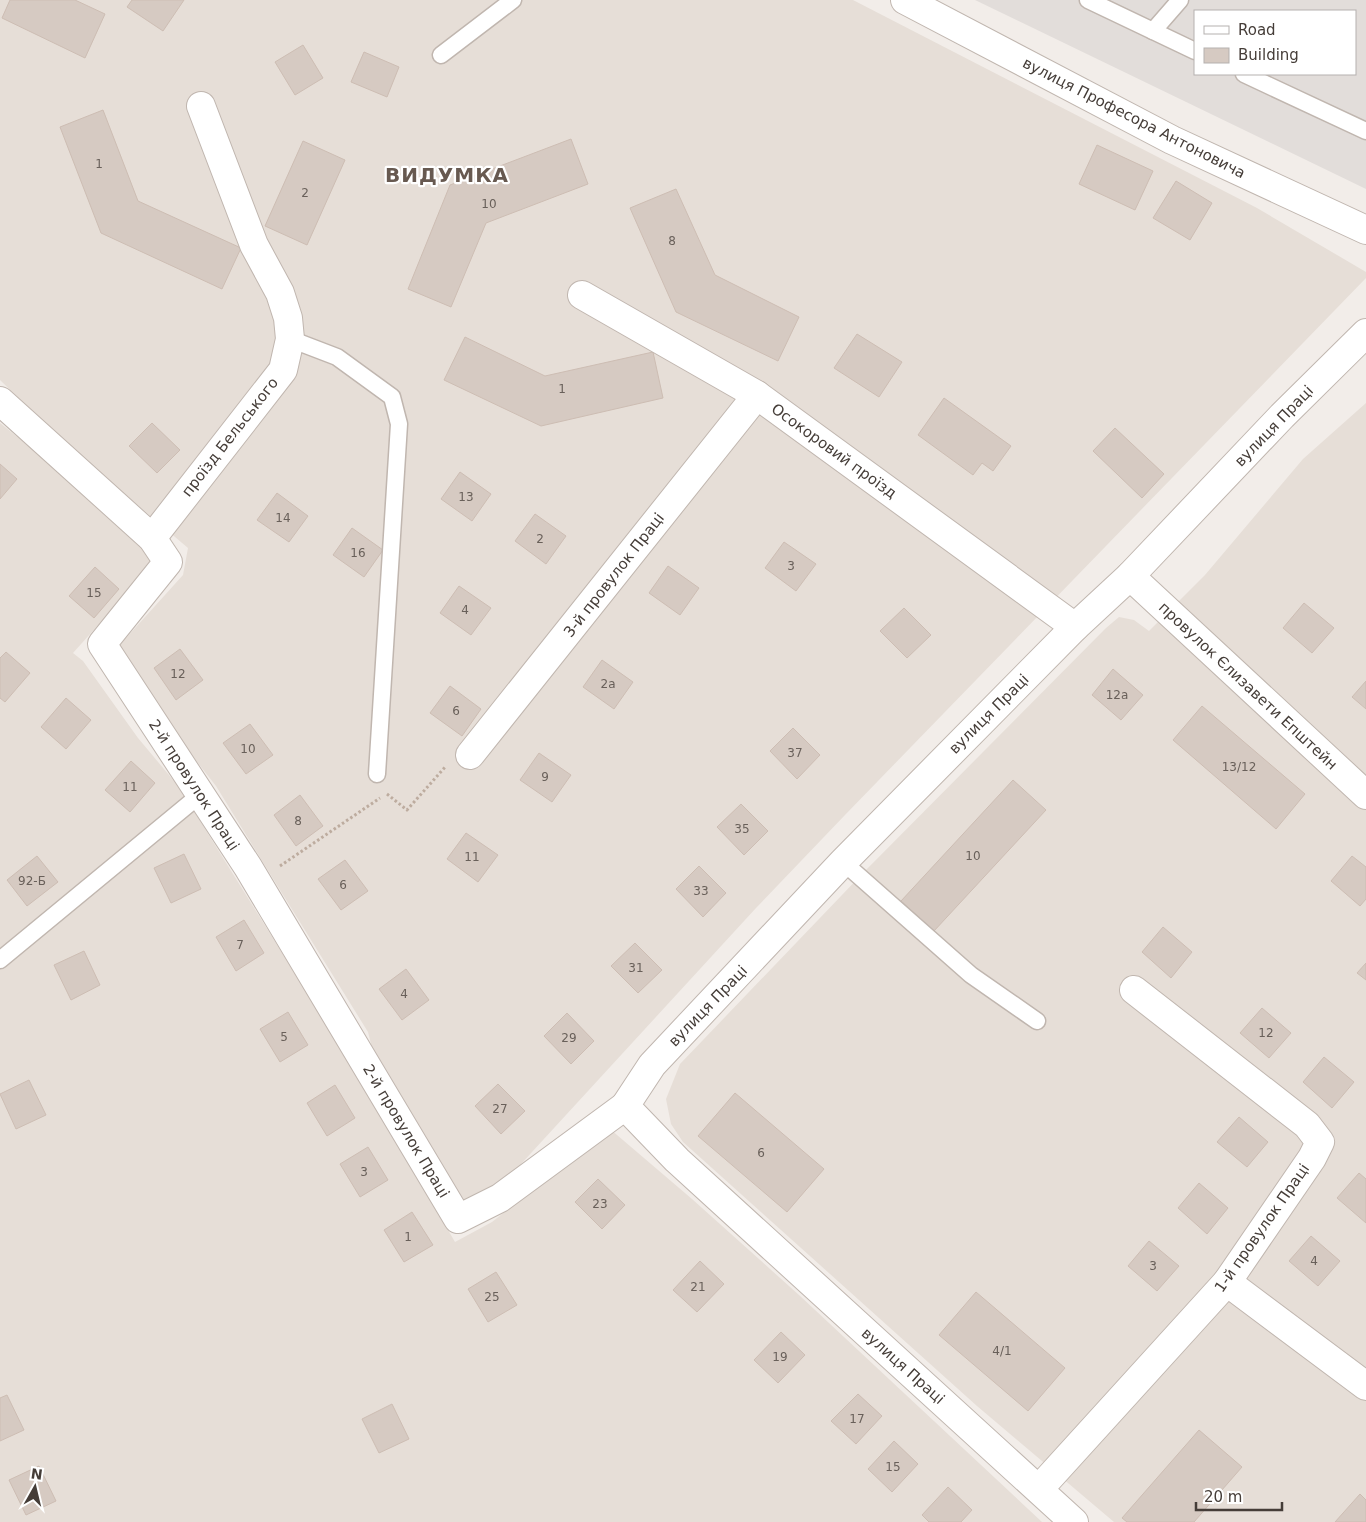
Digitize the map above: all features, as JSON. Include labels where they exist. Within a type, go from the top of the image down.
[{"type":"street","name":"вулиця Професора Антоновича","points":[[905,0],[1172,140],[1366,230]]},
{"type":"street","name":"проїзд Бельського","points":[[152,538],[283,370],[290,339],[288,318],[280,293],[254,245],[201,106]]},
{"type":"street","name":"Осокоровий проїзд","points":[[582,295],[757,395],[1075,627]]},
{"type":"street","name":"вулиця Праці","points":[[458,1219],[500,1198],[625,1106],[652,1065],[843,862],[1075,627],[1130,576],[1282,416],[1366,333]]},
{"type":"street","name":"3-й провулок Праці","points":[[470,755],[757,395]]},
{"type":"street","name":"2-й провулок Праці","points":[[0,401],[152,538],[168,562],[102,644],[257,882],[458,1219]]},
{"type":"street","name":"провулок Єлизавети Епштейн","points":[[1130,576],[1366,795]]},
{"type":"street","name":"1-й провулок Праці","points":[[1039,1490],[1227,1282],[1312,1158],[1320,1142],[1307,1126],[1134,990]]},
{"type":"street","name":"вулиця Праці","points":[[625,1106],[677,1160],[1074,1522]]},
{"type":"street","points":[[1227,1282],[1366,1386]]},
{"type":"lane","points":[[440,55],[513,0]]},
{"type":"lane","points":[[1088,0],[1194,51]]},
{"type":"lane","points":[[1153,31],[1180,0]]},
{"type":"lane","points":[[1246,75],[1366,131]]},
{"type":"lane","points":[[290,339],[336,357],[392,398],[399,424],[377,774]]},
{"type":"lane","points":[[0,960],[201,794]]},
{"type":"lane","points":[[843,862],[970,975],[1038,1021]]},
{"type":"path","points":[[257,882],[387,793],[406,810],[452,759],[470,755]]},
{"type":"shaded area","points":[[0,0],[853,0],[1257,208],[1366,272],[1366,278],[756,908],[510,1176],[471,1202],[458,1199],[372,1048],[368,1032],[216,786],[175,734],[117,648],[183,575],[188,548],[68,446],[0,380]]},
{"type":"shaded area","points":[[975,0],[1366,0],[1366,189]]},
{"type":"shaded area","points":[[1366,403],[1366,1522],[1114,1522],[977,1406],[683,1142],[671,1124],[666,1099],[680,1064],[864,872],[1106,628],[1119,617],[1134,620],[1149,631],[1205,575],[1303,459]]},
{"type":"shaded area","points":[[0,423],[46,460],[144,548],[148,555],[152,565],[73,653],[83,661],[138,738],[179,787],[358,1075],[455,1242],[492,1222],[610,1129],[692,1199],[799,1295],[1042,1522],[0,1522]]},
{"type":"building","points":[[10,0],[75,0],[105,14],[85,58],[2,18]]},
{"type":"building","points":[[132,0],[184,0],[163,31],[127,7]]},
{"type":"building","points":[[303,45],[323,78],[295,95],[275,62]]},
{"type":"building","points":[[364,52],[399,67],[387,97],[351,82]]},
{"type":"building","points":[[103,110],[138,201],[241,248],[222,289],[101,233],[60,127]]},
{"type":"building","points":[[571,139],[588,184],[486,223],[451,307],[408,289],[450,185]]},
{"type":"building","points":[[303,141],[345,160],[307,245],[265,226]]},
{"type":"building","points":[[1097,145],[1153,171],[1135,210],[1079,184]]},
{"type":"building","points":[[1176,181],[1212,203],[1190,240],[1153,218]]},
{"type":"building","points":[[676,189],[715,275],[799,317],[778,361],[676,312],[630,208]]},
{"type":"building","points":[[857,334],[902,362],[879,397],[834,368]]},
{"type":"building","points":[[465,337],[545,376],[653,352],[663,398],[541,426],[444,380]]},
{"type":"building","points":[[944,398],[1011,446],[993,471],[982,463],[973,475],[918,435]]},
{"type":"building","points":[[152,423],[180,450],[157,473],[129,446]]},
{"type":"building","points":[[1115,428],[1164,474],[1142,498],[1093,451]]},
{"type":"building","points":[[0,464],[17,479],[0,499]]},
{"type":"building","points":[[460,472],[491,494],[472,521],[441,499]]},
{"type":"building","points":[[277,493],[308,516],[289,542],[257,520]]},
{"type":"building","points":[[535,514],[566,536],[546,564],[515,541]]},
{"type":"building","points":[[352,528],[383,550],[364,577],[333,555]]},
{"type":"building","points":[[784,542],[816,564],[796,591],[765,568]]},
{"type":"building","points":[[668,566],[699,588],[680,615],[649,593]]},
{"type":"building","points":[[95,567],[119,589],[94,618],[69,596]]},
{"type":"building","points":[[459,586],[491,608],[471,635],[440,613]]},
{"type":"building","points":[[1304,603],[1334,628],[1312,653],[1283,628]]},
{"type":"building","points":[[904,608],[931,635],[907,658],[880,631]]},
{"type":"building","points":[[180,649],[203,680],[176,700],[154,668]]},
{"type":"building","points":[[6,652],[30,673],[5,702],[0,698],[0,658]]},
{"type":"building","points":[[602,660],[633,682],[614,709],[583,687]]},
{"type":"building","points":[[1113,669],[1143,695],[1121,720],[1092,695]]},
{"type":"building","points":[[1366,681],[1366,709],[1352,697]]},
{"type":"building","points":[[450,686],[481,709],[462,736],[430,713]]},
{"type":"building","points":[[66,698],[91,720],[66,749],[41,727]]},
{"type":"building","points":[[1202,706],[1305,794],[1276,829],[1173,740]]},
{"type":"building","points":[[250,724],[273,755],[246,774],[223,743]]},
{"type":"building","points":[[793,728],[820,755],[797,779],[770,751]]},
{"type":"building","points":[[539,753],[571,775],[552,802],[520,780]]},
{"type":"building","points":[[131,761],[155,783],[130,812],[105,790]]},
{"type":"building","points":[[1013,780],[1046,810],[934,931],[901,901]]},
{"type":"building","points":[[300,795],[323,826],[296,846],[274,815]]},
{"type":"building","points":[[741,804],[768,831],[744,855],[717,827]]},
{"type":"building","points":[[466,833],[498,855],[478,882],[447,859]]},
{"type":"building","points":[[184,854],[201,889],[171,903],[154,868]]},
{"type":"building","points":[[37,856],[58,882],[27,906],[7,880]]},
{"type":"building","points":[[1352,856],[1366,867],[1366,899],[1360,906],[1331,881]]},
{"type":"building","points":[[345,860],[368,891],[341,910],[318,879]]},
{"type":"building","points":[[699,866],[726,893],[703,917],[676,889]]},
{"type":"building","points":[[244,920],[264,953],[236,971],[216,937]]},
{"type":"building","points":[[1163,927],[1192,952],[1171,978],[1142,952]]},
{"type":"building","points":[[635,943],[662,970],[638,993],[611,966]]},
{"type":"building","points":[[84,951],[100,985],[71,1000],[54,965]]},
{"type":"building","points":[[1366,963],[1366,980],[1357,973]]},
{"type":"building","points":[[406,969],[429,1000],[402,1020],[379,989]]},
{"type":"building","points":[[1262,1008],[1291,1033],[1269,1058],[1240,1033]]},
{"type":"building","points":[[288,1012],[308,1045],[280,1062],[260,1029]]},
{"type":"building","points":[[567,1013],[594,1041],[571,1064],[544,1036]]},
{"type":"building","points":[[1324,1057],[1354,1082],[1332,1108],[1303,1082]]},
{"type":"building","points":[[29,1080],[46,1115],[16,1129],[0,1094]]},
{"type":"building","points":[[498,1084],[525,1111],[501,1134],[475,1106]]},
{"type":"building","points":[[335,1085],[355,1118],[327,1136],[307,1103]]},
{"type":"building","points":[[735,1093],[824,1169],[787,1212],[698,1136]]},
{"type":"building","points":[[1239,1117],[1268,1142],[1247,1167],[1217,1142]]},
{"type":"building","points":[[368,1147],[388,1180],[360,1197],[340,1164]]},
{"type":"building","points":[[1359,1173],[1366,1179],[1366,1223],[1337,1198]]},
{"type":"building","points":[[598,1179],[625,1205],[602,1229],[575,1202]]},
{"type":"building","points":[[1199,1183],[1228,1208],[1207,1234],[1178,1208]]},
{"type":"building","points":[[412,1212],[433,1245],[404,1262],[384,1230]]},
{"type":"building","points":[[1311,1236],[1340,1261],[1318,1286],[1289,1261]]},
{"type":"building","points":[[1149,1241],[1179,1266],[1157,1291],[1128,1266]]},
{"type":"building","points":[[700,1261],[724,1284],[697,1312],[673,1290]]},
{"type":"building","points":[[496,1272],[517,1305],[488,1322],[468,1289]]},
{"type":"building","points":[[976,1292],[1065,1368],[1028,1411],[939,1335]]},
{"type":"building","points":[[781,1332],[805,1355],[778,1383],[754,1360]]},
{"type":"building","points":[[858,1394],[882,1416],[856,1444],[831,1421]]},
{"type":"building","points":[[7,1395],[24,1430],[0,1441],[0,1398]]},
{"type":"building","points":[[392,1404],[409,1439],[379,1453],[362,1419]]},
{"type":"building","points":[[1199,1430],[1242,1467],[1194,1522],[1127,1522],[1122,1518]]},
{"type":"building","points":[[894,1441],[918,1464],[892,1492],[868,1469]]},
{"type":"building","points":[[39,1466],[56,1501],[26,1515],[9,1480]]},
{"type":"building","points":[[948,1487],[972,1510],[961,1522],[929,1522],[922,1515]]},
{"type":"building","points":[[1360,1494],[1366,1500],[1366,1522],[1335,1522]]},
{"type":"district","name":"ВИДУМКА","points":[[447,175]]}]
